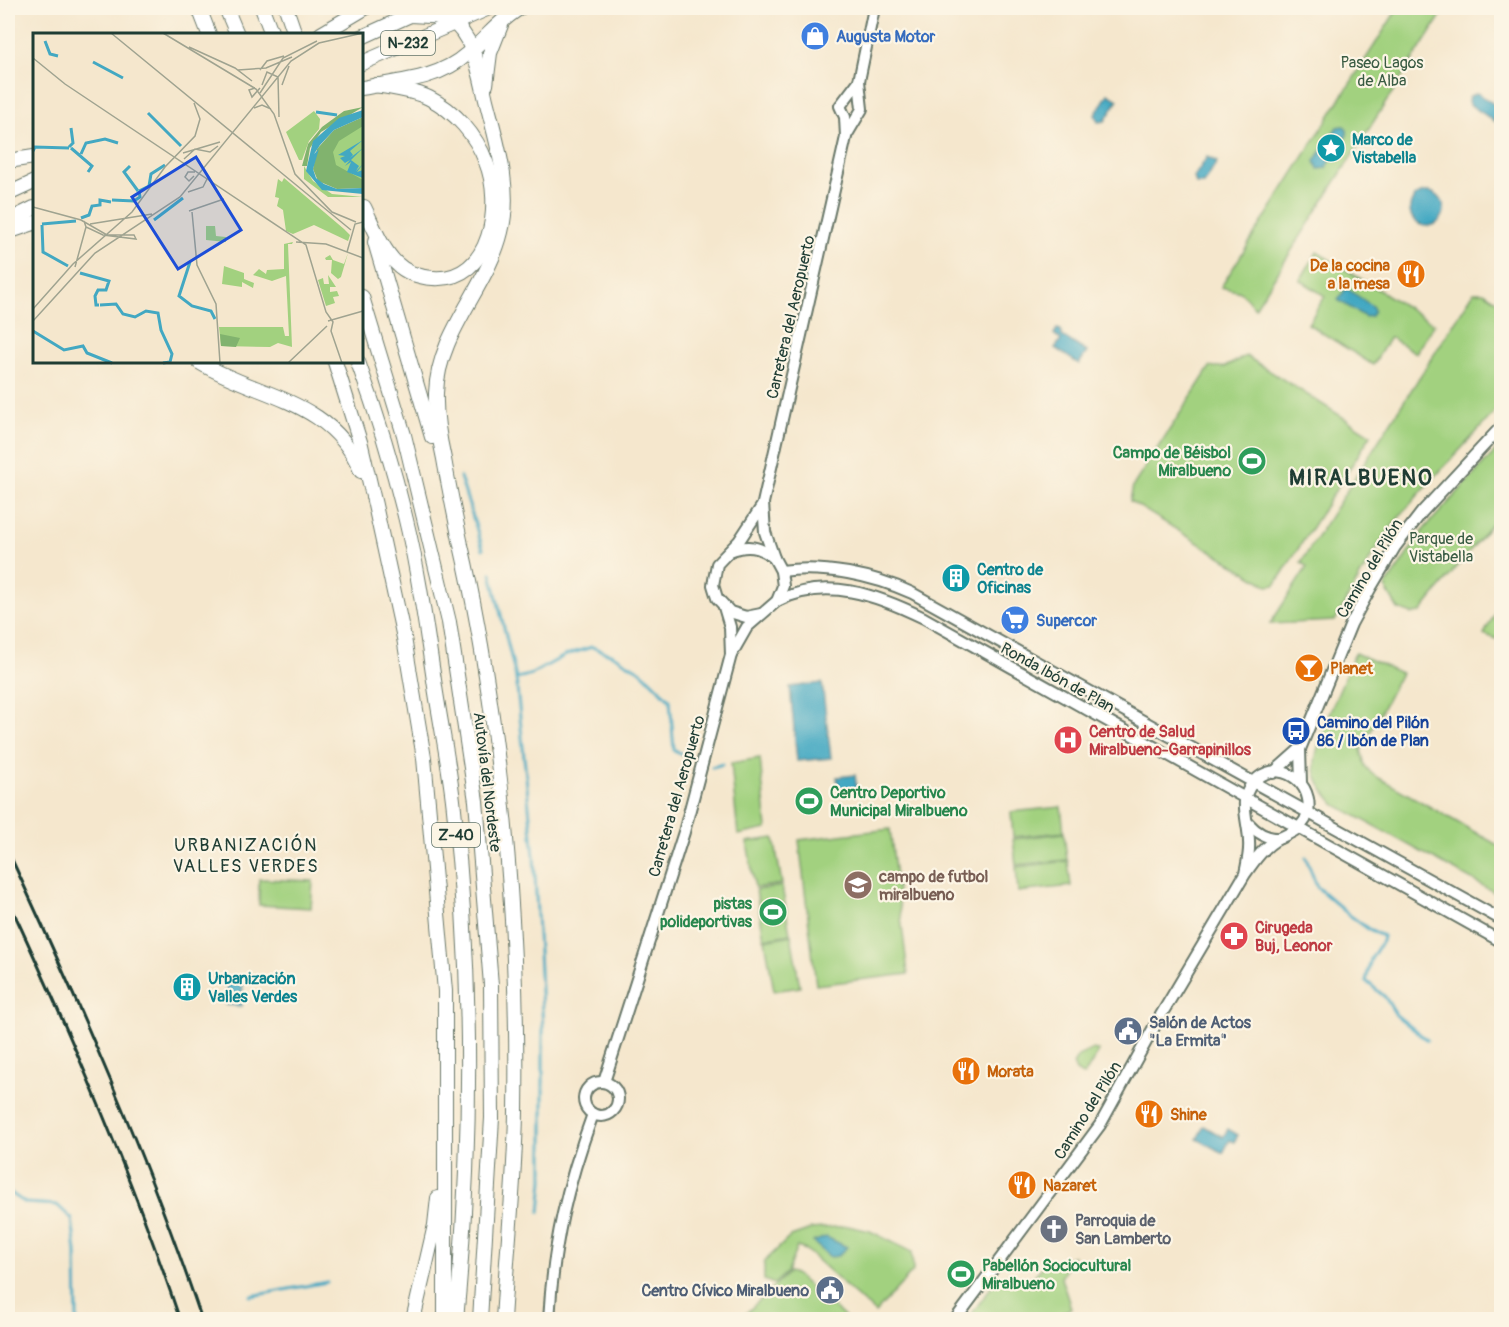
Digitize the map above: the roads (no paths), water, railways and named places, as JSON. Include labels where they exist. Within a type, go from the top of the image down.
[{"type":"highway","points":[[200,8],[209,33]]},
{"type":"highway","points":[[226,8],[237,33]]},
{"type":"highway","points":[[262,8],[272,33]]},
{"type":"highway","points":[[286,8],[295,33]]},
{"type":"highway","points":[[323,33],[365,8]]},
{"type":"highway","name":"N-232","points":[[363,37],[427,8]]},
{"type":"highway","name":"N-232","points":[[363,63],[489,8]]},
{"type":"highway","points":[[363,88],[407,81],[425,76],[456,62],[514,11]]},
{"type":"highway","points":[[486,99],[490,53],[497,33],[514,11]]},
{"type":"highway","points":[[410,15],[442,16],[455,22],[464,33],[472,50],[486,99],[504,176],[505,214],[497,248],[453,331],[438,369],[435,412],[474,608],[492,717],[502,798],[515,978],[516,1114],[502,1320]]},
{"type":"highway","points":[[363,205],[386,251],[396,263],[419,277],[437,278],[453,275],[466,269],[478,257],[492,227],[494,206],[487,163],[467,128],[455,116],[429,98],[376,85]]},
{"type":"highway","points":[[8,161],[33,157]]},
{"type":"highway","points":[[8,194],[33,182]]},
{"type":"highway","points":[[363,205],[451,499]]},
{"type":"highway","points":[[8,220],[33,208]]},
{"type":"highway","points":[[8,232],[33,224]]},
{"type":"highway","name":"Autovía del Nordeste","points":[[363,300],[404,435],[449,622],[476,801],[491,985],[492,1118],[480,1320]]},
{"type":"highway","points":[[200,363],[316,415],[332,429],[356,458],[375,505]]},
{"type":"highway","points":[[335,363],[361,445],[375,505],[404,638],[424,758],[445,991],[445,1320]]},
{"type":"highway","name":"Z-40","points":[[358,363],[377,416],[406,522],[426,629],[454,808],[468,990],[468,1120],[461,1267],[456,1320]]},
{"type":"highway","points":[[413,1320],[435,1225],[444,1166]]},
{"type":"main road","name":"Carretera del Aeropuerto","points":[[781,570],[774,558],[763,523],[763,503],[846,137],[845,117],[840,106],[858,81],[874,8]]},
{"type":"main road","name":"Carretera del Aeropuerto","points":[[846,137],[861,112],[858,81]]},
{"type":"main road","points":[[848,97],[855,97],[861,102]]},
{"type":"main road","points":[[845,117],[851,119],[857,117]]},
{"type":"main road","name":"Camino del Pilón","points":[[1308,813],[1308,795],[1301,783],[1300,749],[1351,624],[1395,547],[1427,505],[1502,426]]},
{"type":"main road","name":"Carretera del Aeropuerto","points":[[731,655],[730,627],[724,607],[714,591],[713,578],[717,564],[748,530],[763,503]]},
{"type":"main road","points":[[730,551],[753,547],[774,558]]},
{"type":"main road","name":"Ronda Ibón de Plan","points":[[781,570],[797,569],[873,578],[897,586],[928,601],[1502,920]]},
{"type":"main road","points":[[777,601],[783,586],[781,570]]},
{"type":"main road","name":"Ronda Ibón de Plan","points":[[777,601],[801,591],[840,589],[862,592],[895,603],[1502,942]]},
{"type":"main road","name":"Carretera del Aeropuerto","points":[[549,1320],[553,1261],[559,1228],[574,1169],[593,1114],[586,1107],[585,1095],[593,1084],[604,1082],[684,832],[731,655],[747,627],[777,601]]},
{"type":"main road","points":[[724,607],[738,615],[761,614]]},
{"type":"main road","name":"Camino del Pilón","points":[[1254,782],[1262,776],[1273,773],[1300,749]]},
{"type":"main road","points":[[1273,773],[1286,773],[1301,783]]},
{"type":"main road","points":[[1245,799],[1254,782]]},
{"type":"main road","name":"Camino del Pilón","points":[[1245,799],[1243,810],[1248,823],[1249,851],[1245,874]]},
{"type":"main road","points":[[1298,829],[1308,813]]},
{"type":"main road","points":[[1248,823],[1270,838],[1280,838]]},
{"type":"main road","name":"Camino del Pilón","points":[[955,1320],[1100,1125],[1158,1020],[1245,874],[1257,857],[1280,838],[1298,829]]},
{"type":"main road","points":[[593,1114],[607,1115],[617,1104],[618,1096],[615,1089],[604,1082]]},
{"type":"water","points":[[1477,93],[1501,109],[1496,122],[1469,104],[1470,96]]},
{"type":"water","points":[[1108,94],[1118,100],[1105,121],[1098,122],[1095,115]]},
{"type":"water","points":[[1344,126],[1347,129],[1347,135],[1326,168],[1318,169],[1315,161],[1337,127]]},
{"type":"water","points":[[1207,157],[1217,162],[1204,184],[1196,184],[1194,177]]},
{"type":"water","points":[[1427,192],[1439,197],[1444,209],[1439,221],[1427,226],[1415,221],[1410,209],[1415,197]]},
{"type":"water","points":[[1346,288],[1372,306],[1374,310],[1371,316],[1365,317],[1338,300]]},
{"type":"water","points":[[1057,329],[1061,330],[1062,336],[1087,352],[1079,364],[1055,348],[1061,340],[1054,334]]},
{"type":"water","points":[[822,683],[831,758],[797,761],[790,687]]},
{"type":"water","points":[[855,775],[857,791],[839,793],[837,777]]},
{"type":"water","points":[[227,977],[243,978],[242,1006],[226,1005]]},
{"type":"water","points":[[1204,1126],[1223,1137],[1228,1129],[1238,1135],[1234,1142],[1230,1140],[1223,1153],[1197,1139]]},
{"type":"water","points":[[826,1237],[847,1247],[838,1256],[830,1257],[813,1242]]},
{"type":"waterway","points":[[460,477],[483,549]]},
{"type":"waterway","points":[[491,573],[516,678],[534,856],[543,1029],[543,1180],[540,1212]]},
{"type":"waterway","points":[[516,678],[530,675],[566,655],[592,647],[613,655],[642,672],[670,700],[674,751],[689,757]]},
{"type":"waterway","points":[[712,767],[723,764]]},
{"type":"waterway","points":[[1306,858],[1317,887],[1348,914],[1371,931],[1383,936],[1371,959],[1366,981],[1385,997],[1396,1015],[1427,1040]]},
{"type":"waterway","points":[[8,1191],[25,1203],[57,1205],[72,1219],[76,1252],[77,1320]]},
{"type":"waterway","points":[[251,1296],[327,1282]]},
{"type":"railway","points":[[8,851],[61,966],[136,1141],[202,1320]]},
{"type":"railway","points":[[8,900],[100,1107],[142,1213],[180,1320]]},
{"type":"place","name":"Augusta Motor","points":[[815,36]]},
{"type":"place","name":"Marco de Vistabella","points":[[1331,148]]},
{"type":"place","name":"De la cocina a la mesa","points":[[1411,274]]},
{"type":"place","name":"Campo de Béisbol Miralbueno","points":[[1252,461]]},
{"type":"place","name":"Centro de Oficinas","points":[[956,578]]},
{"type":"place","name":"Supercor","points":[[1015,620]]},
{"type":"place","name":"Planet","points":[[1309,668]]},
{"type":"place","name":"Camino del Pilón 86 / Ibón de Plan","points":[[1296,731]]},
{"type":"place","name":"Centro de Salud Miralbueno-Garrapinillos","points":[[1068,740]]},
{"type":"place","name":"Centro Deportivo Municipal Miralbueno","points":[[809,801]]},
{"type":"place","name":"campo de futbol miralbueno","points":[[858,885]]},
{"type":"place","name":"pistas polideportivas","points":[[773,912]]},
{"type":"place","name":"Cirugeda Buj, Leonor","points":[[1234,936]]},
{"type":"place","name":"Urbanización Valles Verdes","points":[[187,987]]},
{"type":"place","name":"Salón de Actos \"La Ermita\"","points":[[1128,1031]]},
{"type":"place","name":"Morata","points":[[966,1071]]},
{"type":"place","name":"Shine","points":[[1149,1114]]},
{"type":"place","name":"Nazaret","points":[[1022,1185]]},
{"type":"place","name":"Parroquia de San Lamberto","points":[[1054,1229]]},
{"type":"place","name":"Pabellón Sociocultural Miralbueno","points":[[961,1274]]},
{"type":"place","name":"Centro Cívico Miralbueno","points":[[830,1290]]},
{"type":"district","name":"MIRALBUENO","points":[[1361,477]]},
{"type":"district","name":"URBANIZACIÓN VALLES VERDES","points":[[246,855]]},
{"type":"park label","name":"Paseo Lagos de Alba","points":[[1382,71]]},
{"type":"park label","name":"Parque de Vistabella","points":[[1441,547]]}]
